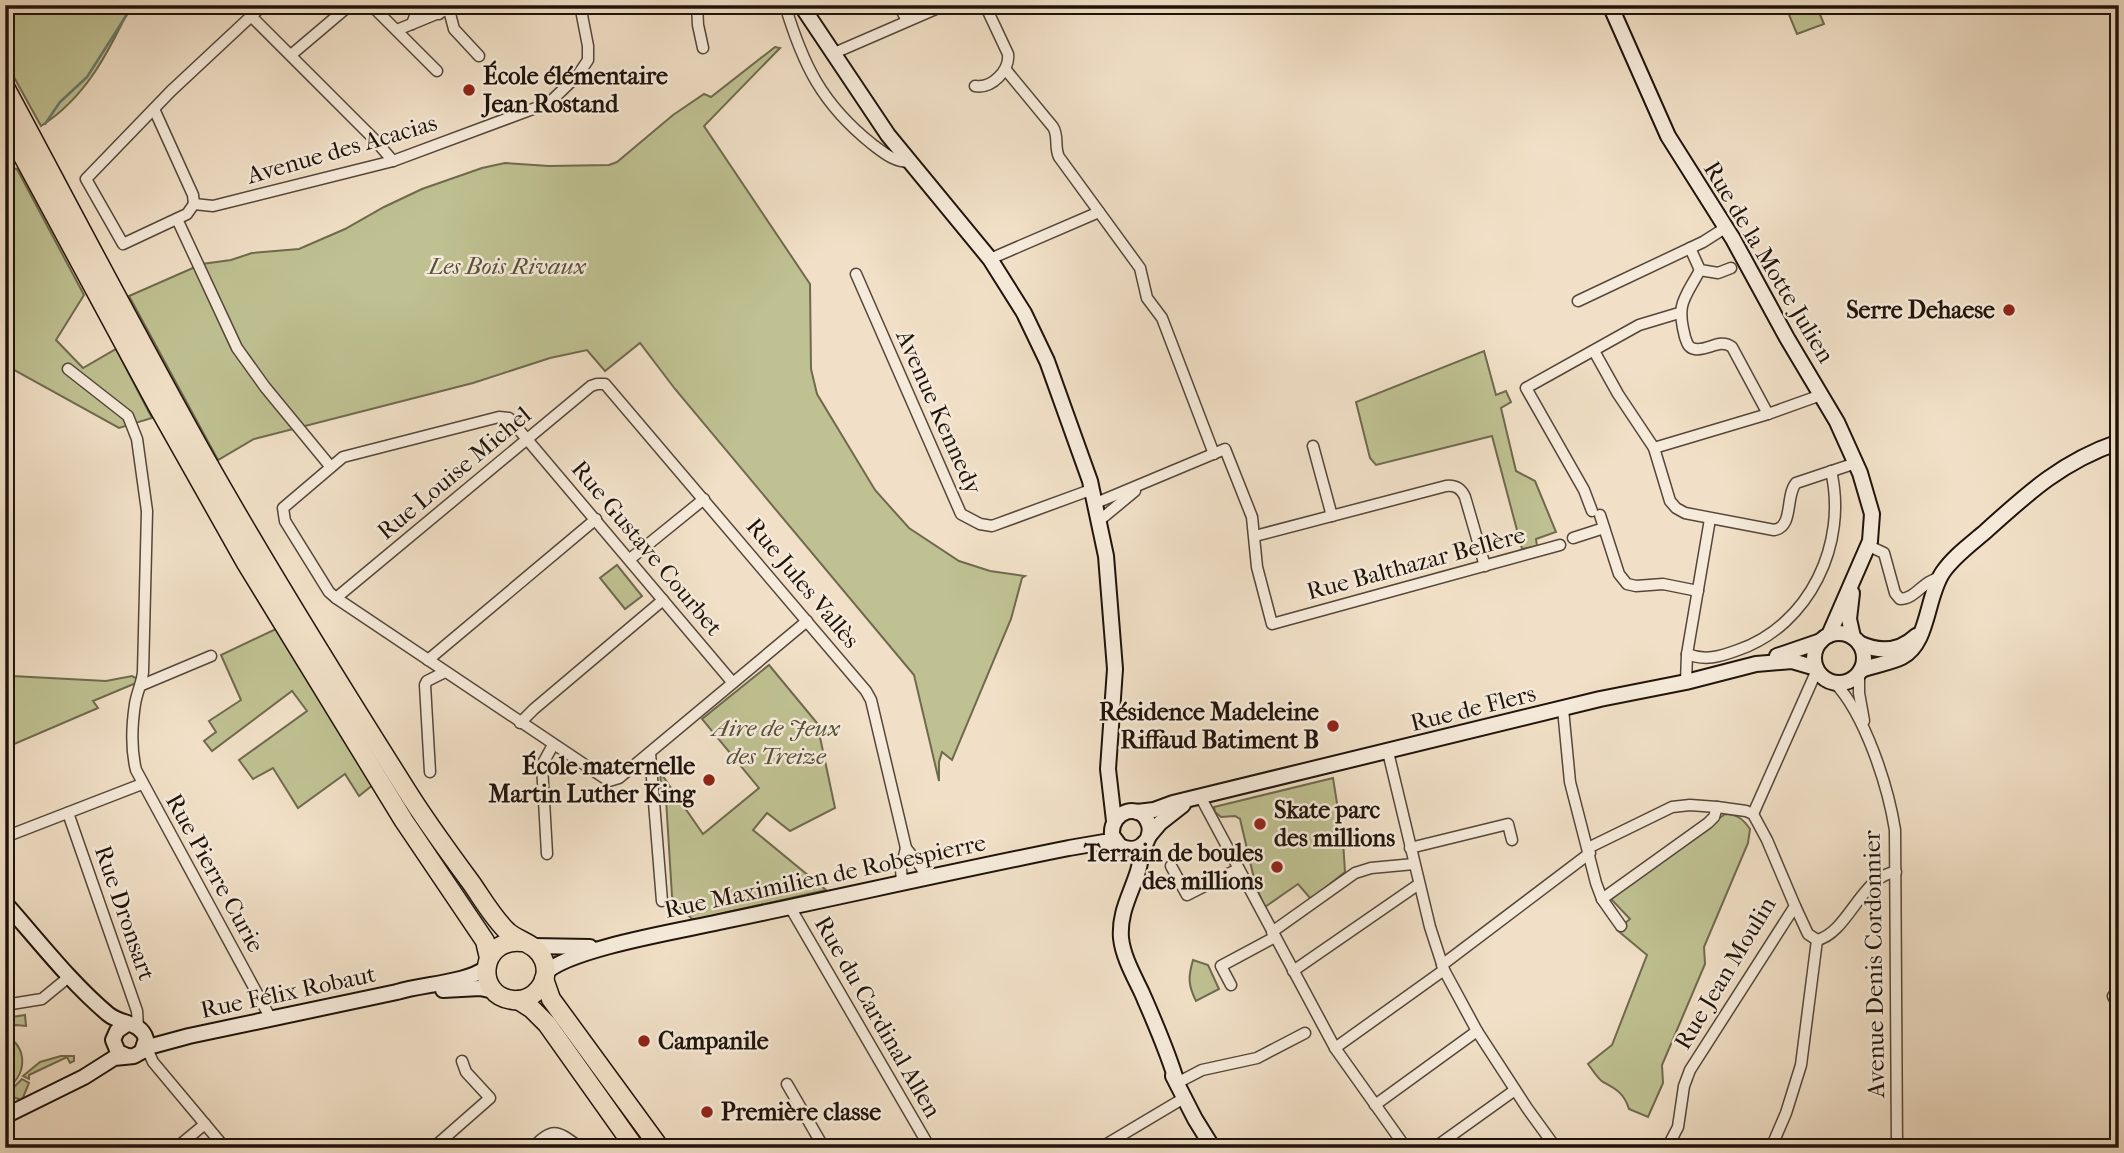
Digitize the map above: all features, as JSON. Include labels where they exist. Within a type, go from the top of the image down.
[{"type":"highway","points":[[5,87],[207,460],[313,641],[427,821],[501,924],[542,958],[551,999],[660,1148]]},
{"type":"highway","points":[[5,123],[156,405],[219,516],[389,797],[483,937],[488,980],[494,991],[533,1009],[547,1024],[635,1148]]},
{"type":"highway","points":[[488,963],[502,944],[512,941],[527,944]]},
{"type":"highway","points":[[518,1000],[533,995],[545,976]]},
{"type":"street","points":[[153,109],[193,195],[194,204],[191,212],[123,244],[86,179],[153,109],[263,5]]},
{"type":"street","points":[[291,55],[350,5]]},
{"type":"street","points":[[371,5],[437,71]]},
{"type":"street","points":[[412,24],[419,5]]},
{"type":"street","points":[[426,5],[449,10]]},
{"type":"street","name":"Avenue des Acacias","points":[[194,204],[213,206],[393,161],[553,100],[578,75],[588,60],[589,46],[580,5]]},
{"type":"street","points":[[697,5],[703,48]]},
{"type":"street","points":[[785,5],[805,64],[832,106],[852,127],[887,155],[901,162],[910,162]]},
{"type":"street","points":[[801,5],[874,117],[990,260],[1019,304],[1043,352],[1094,496],[1111,595],[1115,669],[1109,778],[1112,835],[1129,868],[1116,916],[1118,950],[1151,1031],[1184,1098],[1213,1148]]},
{"type":"street","points":[[900,5],[907,21]]},
{"type":"street","points":[[832,54],[945,5]]},
{"type":"street","points":[[975,86],[987,85],[1006,70],[1008,54],[985,5]]},
{"type":"street","name":"Rue de la Motte Julien","points":[[1609,5],[1662,124],[1681,159],[1726,228],[1780,327],[1838,422],[1856,463],[1871,507],[1869,546],[1825,638]]},
{"type":"street","points":[[397,30],[449,10]]},
{"type":"street","points":[[449,10],[454,29],[480,56]]},
{"type":"street","points":[[251,16],[393,161]]},
{"type":"street","points":[[1006,70],[1054,127],[1057,154],[1140,268],[1147,298],[1160,314],[1214,454]]},
{"type":"street","points":[[990,260],[1099,212]]},
{"type":"street","points":[[177,219],[237,348],[265,387],[330,466]]},
{"type":"street","points":[[1578,301],[1726,228]]},
{"type":"street","points":[[1690,248],[1700,270],[1713,274],[1731,268]]},
{"type":"street","points":[[1700,270],[1679,313],[1686,341],[1690,347],[1699,349],[1722,343],[1732,347],[1768,414]]},
{"type":"street","name":"Avenue Kennedy","points":[[856,274],[961,514],[980,524],[992,526],[1144,483],[1225,449],[1250,511],[1255,536]]},
{"type":"street","points":[[1679,313],[1639,325],[1526,388],[1604,527],[1619,574],[1627,584],[1663,584],[1698,591]]},
{"type":"street","points":[[1594,351],[1618,394],[1654,448],[1673,505],[1685,513],[1774,530],[1781,528],[1785,523],[1794,485],[1856,463]]},
{"type":"street","name":"Rue Pierre Curie","points":[[68,369],[128,416],[137,439],[147,520],[142,685],[135,707],[135,765],[142,784],[271,1019]]},
{"type":"street","name":"Rue Louise Michel","points":[[336,598],[591,386],[600,383]]},
{"type":"street","name":"Rue Jules Vallès","points":[[600,383],[610,388],[864,688],[871,700],[906,848],[926,878]]},
{"type":"street","points":[[1654,448],[1821,395]]},
{"type":"street","name":"Rue Gustave Courbet","points":[[336,598],[285,522],[282,511],[289,500],[343,457],[499,418],[512,420],[733,683]]},
{"type":"street","points":[[1923,626],[1913,638],[1897,648],[1878,650],[1843,633],[1825,638],[1814,655],[1817,669],[1824,678],[1834,682],[1848,681],[1860,672],[1909,653],[1918,643],[1940,578],[1956,558],[2041,482],[2080,457],[2119,442]]},
{"type":"street","points":[[1313,446],[1332,516]]},
{"type":"street","points":[[1687,654],[1709,659],[1744,648],[1775,629],[1801,605],[1819,575],[1831,545],[1835,506],[1830,471]]},
{"type":"street","points":[[1100,520],[1144,483]]},
{"type":"street","points":[[1255,536],[1454,486],[1461,490],[1465,497],[1485,566]]},
{"type":"street","points":[[629,559],[704,499]]},
{"type":"street","points":[[428,660],[596,519]]},
{"type":"street","points":[[1686,682],[1687,654],[1710,519]]},
{"type":"street","points":[[1573,538],[1604,527]]},
{"type":"street","name":"Rue Balthazar Bellère","points":[[1255,536],[1257,567],[1272,624],[1560,545]]},
{"type":"street","points":[[1869,546],[1884,553],[1895,593],[1900,599],[1910,597],[1928,580],[1940,578]]},
{"type":"street","name":"Rue de la Motte Julien","points":[[1854,581],[1849,611],[1856,640]]},
{"type":"street","points":[[336,598],[609,781],[619,778],[807,621]]},
{"type":"street","points":[[520,723],[663,600]]},
{"type":"street","name":"Rue de Flers","points":[[1135,812],[1151,811],[1600,699],[1686,682],[1756,664],[1825,638]]},
{"type":"street","points":[[1856,640],[1864,656],[1860,672]]},
{"type":"street","points":[[142,685],[211,656]]},
{"type":"street","name":"Rue de Flers","points":[[1756,664],[1791,661],[1817,669]]},
{"type":"street","points":[[1335,1048],[1443,968],[1589,850],[1666,808],[1690,805],[1753,814],[1817,669]]},
{"type":"street","points":[[430,772],[425,685],[427,681],[445,672]]},
{"type":"street","name":"Avenue Denis Cordonnier","points":[[1860,672],[1859,693],[1869,742],[1892,812],[1896,838],[1897,1148]]},
{"type":"street","name":"Avenue Denis Cordonnier","points":[[1834,682],[1850,702],[1869,742]]},
{"type":"street","points":[[1563,709],[1570,782],[1602,899],[1621,926]]},
{"type":"street","points":[[547,854],[542,765],[553,745]]},
{"type":"street","points":[[1110,747],[1116,791],[1122,802],[1147,820],[1150,828],[1137,875],[1123,909],[1122,939],[1128,961],[1163,1040],[1177,1083]]},
{"type":"street","points":[[650,752],[662,901]]},
{"type":"street","points":[[1388,752],[1419,884],[1443,968],[1477,1031],[1554,1147]]},
{"type":"street","points":[[5,837],[142,784]]},
{"type":"street","points":[[1201,798],[1335,1048],[1406,1148]]},
{"type":"street","name":"Rue de Flers","points":[[1148,839],[1160,823],[1175,810],[1201,798]]},
{"type":"street","points":[[1602,899],[1708,823],[1714,817],[1717,807]]},
{"type":"street","points":[[1113,822],[1122,813],[1135,812]]},
{"type":"street","name":"Rue Dronsart","points":[[68,813],[137,1011],[138,1042],[225,1148]]},
{"type":"street","name":"Rue Jean Moulin","points":[[1667,1148],[1678,1127],[1684,1086],[1690,1070],[1795,906],[1753,814]]},
{"type":"street","name":"Rue Maximilien de Robespierre","points":[[1037,854],[1088,837],[1113,822]]},
{"type":"street","points":[[1410,848],[1508,824],[1512,840]]},
{"type":"street","points":[[1120,846],[1135,849],[1148,839]]},
{"type":"street","name":"Rue Maximilien de Robespierre","points":[[545,976],[561,961],[623,944],[1037,854],[1104,842],[1120,846]]},
{"type":"street","name":"Rue Jules Vallès","points":[[902,883],[901,869],[906,848]]},
{"type":"street","points":[[1231,985],[1221,966],[1274,935],[1355,873],[1371,867],[1414,864]]},
{"type":"street","points":[[1171,866],[1187,895],[1238,869]]},
{"type":"street","points":[[1817,940],[1830,933],[1880,877],[1896,872]]},
{"type":"street","points":[[1293,971],[1419,884]]},
{"type":"street","points":[[5,902],[88,996],[138,1042],[84,1077],[5,1116]]},
{"type":"street","points":[[1795,906],[1808,934],[1817,940]]},
{"type":"street","name":"Rue du Cardinal Allen","points":[[790,907],[930,1148]]},
{"type":"street","points":[[1771,1148],[1786,1113],[1801,1065],[1817,940]]},
{"type":"street","name":"Rue Maximilien de Robespierre","points":[[527,944],[573,948],[623,944]]},
{"type":"street","name":"Rue Félix Robaut","points":[[138,1042],[164,1042],[422,985],[464,979],[488,963]]},
{"type":"street","points":[[5,1005],[42,999],[70,976]]},
{"type":"street","name":"Rue Félix Robaut","points":[[397,992],[480,988],[494,991]]},
{"type":"street","points":[[2113,996],[2119,1008]]},
{"type":"street","points":[[1375,1105],[1477,1031]]},
{"type":"street","points":[[1177,1083],[1206,1069],[1257,1058],[1306,1033]]},
{"type":"street","name":"Rue Félix Robaut","points":[[138,1042],[159,1037],[189,1036]]},
{"type":"street","points":[[159,1070],[158,1055],[164,1042]]},
{"type":"street","points":[[433,1148],[490,1098],[466,1072],[463,1062]]},
{"type":"street","points":[[787,1084],[824,1148]]},
{"type":"street","points":[[1434,1148],[1515,1090]]},
{"type":"street","points":[[1100,1148],[1184,1098]]},
{"type":"street","points":[[176,1148],[205,1124]]},
{"type":"street","points":[[531,1148],[545,1134],[554,1132],[562,1134],[581,1148]]},
{"type":"green space","points":[[5,5],[132,5],[103,59],[82,89],[57,115],[41,126],[5,61]]},
{"type":"green space","points":[[1785,5],[1816,5],[1824,24],[1797,34]]},
{"type":"green space","name":"Les Bois Rivaux","points":[[775,47],[780,48],[704,126],[810,284],[811,369],[817,394],[875,490],[909,528],[959,561],[990,571],[1025,576],[1022,578],[1011,619],[952,760],[942,752],[939,781],[914,675],[675,389],[640,343],[605,371],[587,350],[550,358],[473,383],[254,439],[218,460],[129,296],[202,264],[231,260],[252,253],[299,249],[345,229],[422,189],[482,168],[505,163],[549,166],[609,165],[617,162],[673,115],[704,94],[711,97]]},
{"type":"green space","points":[[5,167],[17,169],[84,295],[56,340],[83,368],[116,349],[152,418],[119,428],[5,365]]},
{"type":"green space","points":[[1484,351],[1496,395],[1506,391],[1511,402],[1501,408],[1516,471],[1535,481],[1556,532],[1536,539],[1537,546],[1522,549],[1492,436],[1376,465],[1370,458],[1356,402]]},
{"type":"green space","points":[[617,565],[642,596],[625,609],[600,578]]},
{"type":"green space","points":[[278,628],[374,784],[359,796],[345,774],[298,808],[273,768],[253,779],[239,760],[307,711],[292,691],[212,751],[204,741],[216,732],[209,721],[241,700],[221,655]]},
{"type":"green space","points":[[5,656],[12,676],[106,681],[132,676],[136,678],[136,683],[93,701],[98,708],[5,748]]},
{"type":"green space","name":"Aire de Jeux des Treize","points":[[769,665],[817,723],[835,808],[790,831],[767,813],[753,830],[826,890],[693,920],[672,896],[666,799],[662,796],[660,772],[703,834],[759,788],[702,719]]},
{"type":"green space","points":[[1333,778],[1345,872],[1311,899],[1298,884],[1265,907],[1256,887],[1240,819],[1235,816],[1221,817],[1214,807]]},
{"type":"green space","points":[[1725,814],[1736,816],[1747,825],[1750,829],[1748,843],[1704,947],[1705,964],[1662,1065],[1663,1083],[1648,1117],[1629,1109],[1622,1095],[1601,1080],[1588,1064],[1612,1045],[1647,955],[1617,930],[1630,919],[1611,899]]},
{"type":"green space","points":[[1193,960],[1208,965],[1219,989],[1196,1001],[1190,981]]},
{"type":"green space","points":[[25,1015],[26,1026],[16,1025],[5,1029],[5,1018]]},
{"type":"green space","points":[[5,1035],[18,1047],[22,1062],[18,1077],[5,1090]]},
{"type":"green space","points":[[61,1056],[74,1056],[74,1061],[70,1063],[67,1057],[29,1075],[29,1079],[23,1076],[40,1062]]},
{"type":"green space","points":[[22,1079],[29,1083],[22,1100],[6,1095]]},
{"type":"waterway","points":[[45,124],[60,102],[87,77],[133,5]]},
{"type":"waterway","points":[[5,55],[14,71]]},
{"type":"place","name":"École élémentaire Jean Rostand","points":[[469,90]]},
{"type":"place","name":"Serre Dehaese","points":[[2009,310]]},
{"type":"place","name":"Résidence Madeleine Riffaud Batiment B","points":[[1333,726]]},
{"type":"place","name":"École maternelle Martin Luther King","points":[[709,780]]},
{"type":"place","name":"Skate parc des millions","points":[[1260,824]]},
{"type":"place","name":"Terrain de boules des millions","points":[[1277,867]]},
{"type":"place","name":"Campanile","points":[[644,1041]]},
{"type":"place","name":"Première classe","points":[[707,1112]]}]
